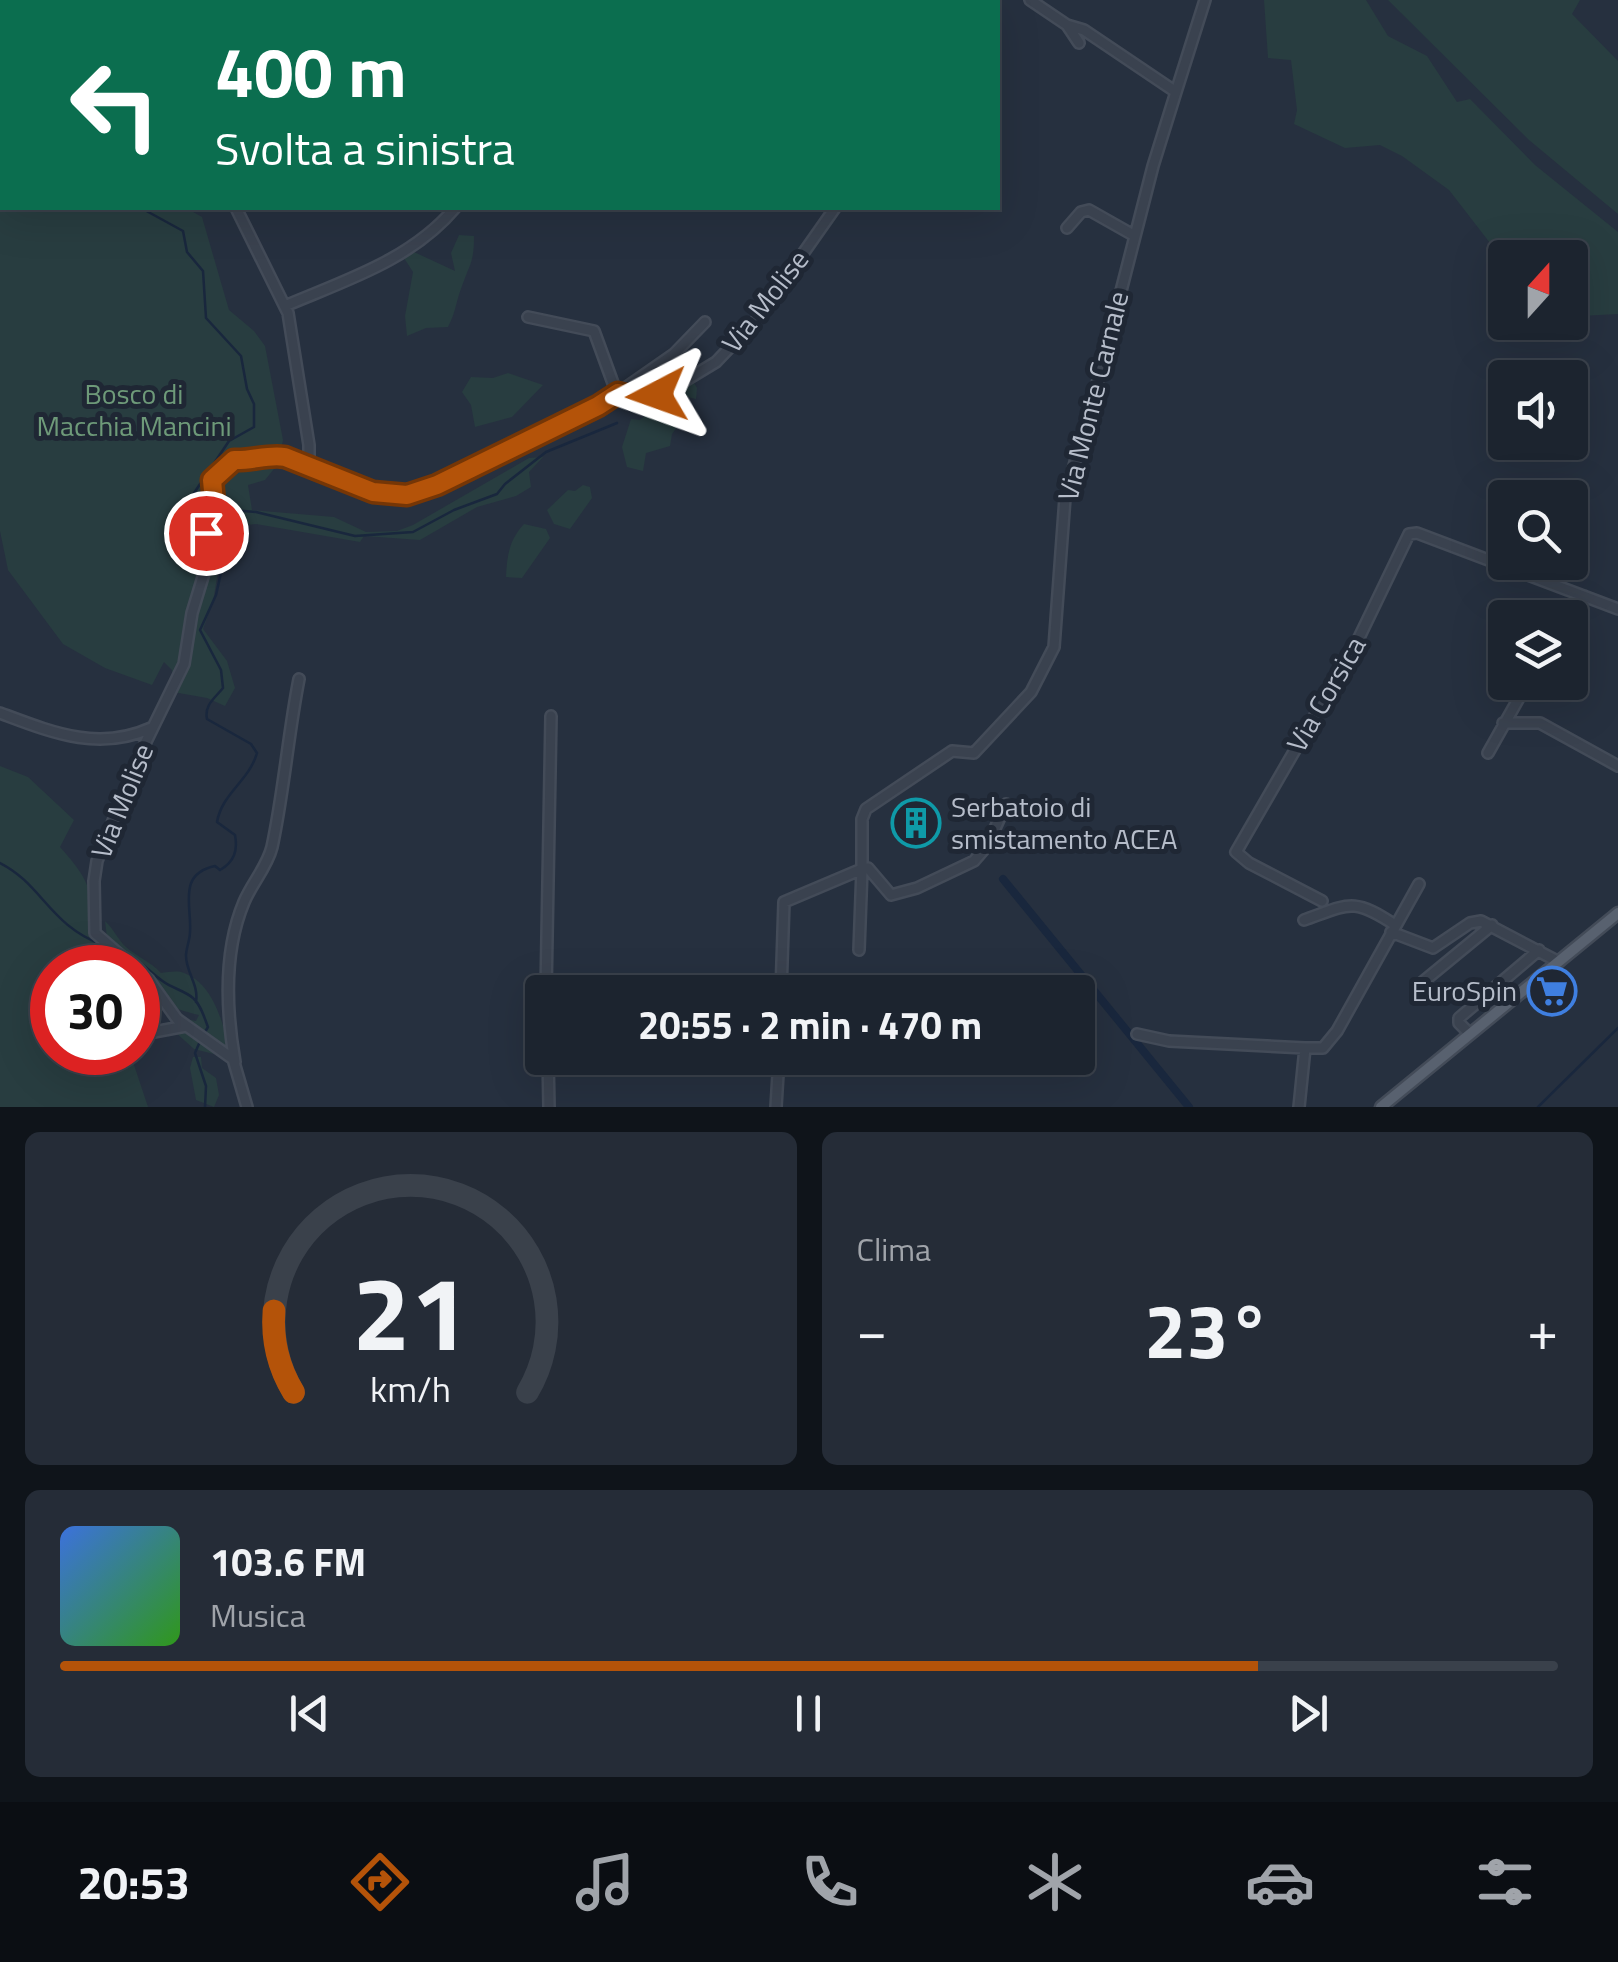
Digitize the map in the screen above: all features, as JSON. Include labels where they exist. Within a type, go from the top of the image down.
[{"type":"main road","points":[[1381,1107],[1618,913]]},
{"type":"street","points":[[1030,0],[1067,25],[1084,30],[1176,92]]},
{"type":"street","name":"Via Monte Carnale","points":[[865,868],[862,823],[866,810],[952,751],[974,753],[1032,692],[1052,654],[1065,498],[1134,236],[1205,0]]},
{"type":"street","points":[[1067,25],[1079,42]]},
{"type":"street","points":[[237,210],[284,306],[309,446],[308,466]]},
{"type":"street","points":[[284,306],[400,255],[436,229],[453,210]]},
{"type":"street","name":"Via Molise","points":[[108,945],[94,932],[95,867],[151,728],[184,664],[206,567],[202,546],[213,507],[212,480],[227,464],[274,455],[382,494],[416,493],[617,394],[645,400],[716,362],[757,319],[834,210]]},
{"type":"street","points":[[1067,228],[1081,212],[1090,210],[1134,236]]},
{"type":"street","points":[[528,317],[591,329],[598,337],[617,394],[674,354],[706,322]]},
{"type":"street","name":"Via Corsica","points":[[1322,901],[1249,863],[1236,852],[1354,648],[1410,533],[1584,596]]},
{"type":"street","points":[[1581,600],[1584,596],[1618,609]]},
{"type":"street","points":[[247,1107],[234,1062],[228,981],[243,904],[272,849],[299,679]]},
{"type":"street","points":[[1488,753],[1517,700]]},
{"type":"street","points":[[0,713],[82,740],[118,739],[151,728]]},
{"type":"street","points":[[546,975],[551,716]]},
{"type":"street","points":[[1503,723],[1540,723],[1618,766]]},
{"type":"street","points":[[865,868],[892,895],[917,888],[980,856],[1006,804]]},
{"type":"street","points":[[781,975],[783,908],[790,898],[865,868]]},
{"type":"street","points":[[859,950],[865,868]]},
{"type":"street","points":[[1138,1034],[1175,1041],[1323,1048],[1419,884]]},
{"type":"street","points":[[1304,920],[1356,904],[1372,910],[1393,928],[1430,948],[1439,946],[1472,922],[1492,925],[1558,962]]},
{"type":"street","points":[[1419,985],[1492,925]]},
{"type":"street","points":[[1470,1034],[1459,1018],[1538,950]]},
{"type":"street","name":"Via Molise","points":[[160,995],[173,1015],[234,1062]]},
{"type":"street","points":[[160,1030],[186,1026]]},
{"type":"street","points":[[1299,1107],[1305,1048]]},
{"type":"street","points":[[548,1075],[549,1107]]},
{"type":"street","points":[[776,1107],[777,1075]]},
{"type":"green space","points":[[1264,0],[1366,0],[1388,36],[1427,56],[1457,102],[1470,99],[1535,165],[1618,232],[1618,314],[1588,316],[1588,240],[1488,240],[1449,190],[1402,156],[1380,145],[1345,148],[1294,124],[1297,110],[1291,60],[1268,58]]},
{"type":"green space","points":[[1388,0],[1580,0],[1572,14],[1618,61],[1618,214],[1529,140]]},
{"type":"green space","name":"Bosco di Macchia Mancini","points":[[0,210],[190,210],[202,217],[229,310],[265,346],[283,440],[278,464],[265,480],[248,485],[252,510],[334,517],[366,532],[397,531],[529,458],[543,457],[529,472],[531,487],[516,496],[477,507],[420,540],[364,536],[360,542],[256,524],[237,526],[218,571],[203,629],[227,661],[235,688],[225,706],[207,698],[173,692],[172,670],[164,662],[152,685],[105,668],[63,644],[8,570],[0,531]]},
{"type":"green space","points":[[459,235],[474,236],[473,252],[448,327],[426,328],[407,336],[405,316],[413,272],[404,258],[414,252],[455,271],[451,253]]},
{"type":"green space","points":[[685,368],[697,388],[696,399],[667,397],[655,389],[664,371]]},
{"type":"green space","points":[[508,373],[543,385],[512,417],[475,427],[471,405],[462,392],[471,377],[493,378]]},
{"type":"green space","points":[[669,409],[678,414],[680,423],[670,446],[646,453],[643,471],[627,467],[622,447],[631,419],[640,420]]},
{"type":"green space","points":[[583,485],[590,487],[592,498],[570,529],[554,524],[547,510],[568,490],[575,491]]},
{"type":"green space","points":[[524,524],[546,529],[550,538],[522,578],[506,577],[510,549]]},
{"type":"green space","points":[[0,766],[28,777],[74,820],[60,847],[86,883],[91,926],[107,937],[105,921],[124,945],[30,945],[30,1075],[137,1075],[148,1107],[0,1107]]},
{"type":"green space","points":[[160,972],[179,972],[194,978],[209,994],[228,1046],[214,1054],[194,1049],[175,1032],[181,1018],[196,1021],[199,1015],[166,1002],[161,996]]},
{"type":"green space","points":[[193,1057],[201,1057],[202,1068],[216,1078],[219,1095],[214,1107],[196,1100],[190,1068]]},
{"type":"waterway","points":[[145,210],[183,231],[187,252],[203,271],[206,318],[241,356],[254,404],[254,427],[229,441],[192,496],[191,507],[203,528]]},
{"type":"waterway","points":[[194,507],[256,512],[355,536],[413,532],[454,510],[497,494],[546,452],[617,423]]},
{"type":"waterway","points":[[196,1002],[186,956],[190,935],[189,892],[195,876],[215,866],[220,870],[234,856],[235,835],[217,822],[224,803],[257,753],[251,744],[207,719],[209,706],[223,688],[221,670],[200,630],[216,595],[224,559],[207,535]]},
{"type":"waterway","points":[[0,863],[26,882],[70,927],[103,945]]},
{"type":"waterway","points":[[1003,879],[1189,1107]]},
{"type":"waterway","points":[[160,979],[193,998],[208,1027],[205,1032]]},
{"type":"waterway","points":[[1538,1107],[1618,1028]]},
{"type":"waterway","points":[[201,1039],[195,1053],[206,1086],[205,1107]]},
{"type":"place","name":"Serbatoio di smistamento ACEA","points":[[916,823]]},
{"type":"place","name":"EuroSpin","points":[[1552,991]]},
{"type":"route","points":[[206,533],[214,502],[212,480],[234,460],[285,457],[373,492],[407,495],[437,485],[618,393],[645,400],[657,395]]}]
